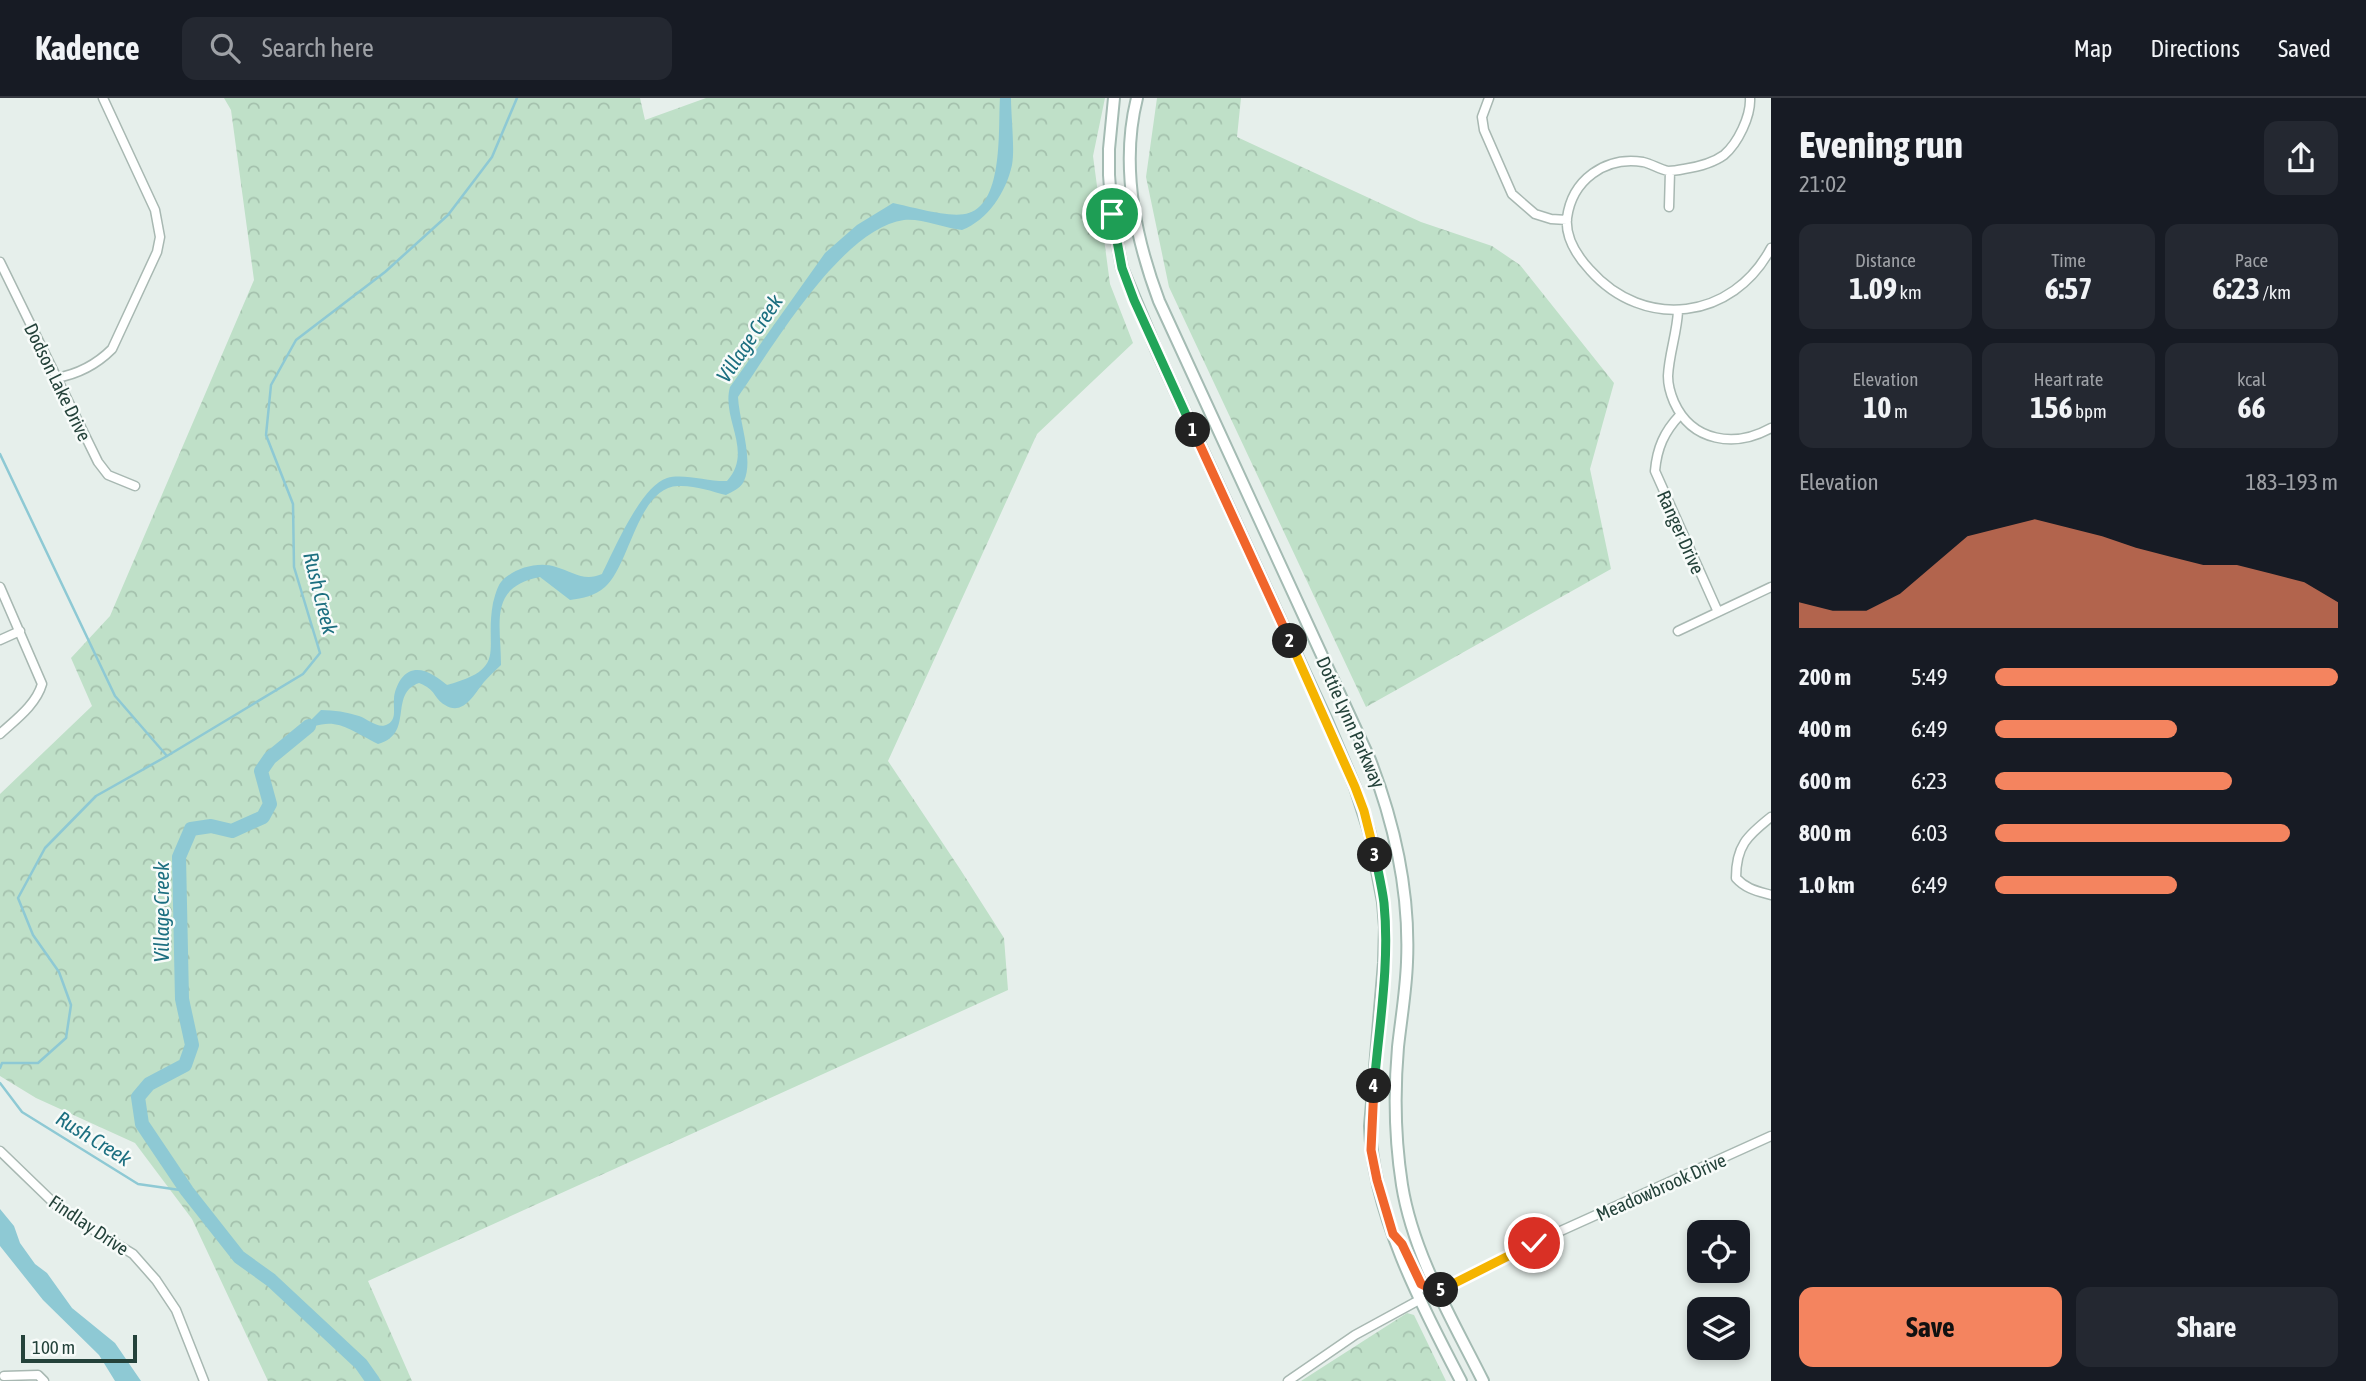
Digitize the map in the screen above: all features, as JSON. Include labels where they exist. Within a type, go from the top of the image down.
[{"type":"main road","name":"Dottie Lynn Parkway","points":[[1114,98],[1108,149],[1112,214],[1122,268],[1134,300],[1337,745],[1364,811],[1384,902],[1384,963],[1370,1126],[1371,1150],[1393,1234],[1461,1381]]},
{"type":"main road","name":"Dottie Lynn Parkway","points":[[1137,98],[1130,148],[1131,184],[1137,230],[1146,265],[1155,290],[1359,735],[1385,799],[1399,850],[1408,923],[1408,962],[1398,1047],[1396,1124],[1402,1186],[1413,1225],[1438,1292]]},
{"type":"main road","points":[[1134,300],[1155,290]]},
{"type":"main road","points":[[1337,745],[1359,735]]},
{"type":"main road","points":[[1393,1234],[1402,1244],[1421,1284],[1438,1292],[1483,1381]]},
{"type":"street","points":[[56,378],[84,371],[112,349],[157,252],[160,237],[155,209],[103,98]]},
{"type":"street","points":[[1489,98],[1482,117],[1484,130],[1512,194],[1535,214],[1550,219],[1567,220]]},
{"type":"street","points":[[1750,98],[1744,125],[1735,142],[1724,154],[1708,163],[1670,171],[1645,162],[1630,161],[1606,165],[1583,181],[1572,198],[1567,220],[1569,239],[1584,264],[1601,282],[1634,304],[1678,311],[1703,306],[1732,292],[1752,277],[1771,248]]},
{"type":"street","points":[[1669,207],[1670,171]]},
{"type":"street","name":"Dodson Lake Drive","points":[[0,262],[98,462],[108,475],[135,486]]},
{"type":"street","points":[[1678,311],[1668,376],[1672,397],[1680,415],[1697,431],[1724,440],[1743,438],[1771,428]]},
{"type":"street","name":"Ranger Drive","points":[[1680,415],[1663,436],[1657,452],[1655,471],[1718,612]]},
{"type":"street","points":[[0,587],[41,678],[42,687],[30,705],[0,734]]},
{"type":"street","points":[[1678,631],[1771,587]]},
{"type":"street","points":[[0,640],[20,631]]},
{"type":"street","points":[[1771,817],[1741,845],[1736,861],[1736,878],[1742,885],[1771,895]]},
{"type":"street","name":"Meadowbrook Drive","points":[[1438,1292],[1534,1243],[1771,1136]]},
{"type":"street","name":"Findlay Drive","points":[[0,1151],[61,1210],[133,1254],[156,1280],[176,1310],[204,1381]]},
{"type":"street","points":[[1288,1381],[1354,1335],[1421,1299]]},
{"type":"street","points":[[3,1375],[38,1375],[44,1381]]},
{"type":"green space","points":[[224,98],[640,98],[645,120],[706,98],[1105,98],[1093,156],[1110,284],[1133,343],[1037,434],[888,761],[1004,938],[1008,990],[368,1281],[412,1381],[268,1381],[192,1219],[135,1143],[36,1098],[0,1076],[0,794],[92,706],[71,658],[110,616],[254,280],[231,110]]},
{"type":"green space","points":[[1157,98],[1241,98],[1237,137],[1421,222],[1492,246],[1520,265],[1614,383],[1590,469],[1611,569],[1366,707],[1169,287],[1146,177]]},
{"type":"green space","points":[[1407,1313],[1414,1315],[1446,1381],[1301,1381]]},
{"type":"water","points":[[1000,98],[1011,98],[1013,158],[1009,175],[995,204],[980,219],[962,230],[910,220],[880,228],[857,244],[833,267],[810,293],[738,397],[747,462],[747,472],[739,488],[726,495],[690,486],[664,490],[653,499],[644,513],[614,576],[605,587],[593,595],[570,600],[540,577],[523,582],[512,589],[501,609],[501,665],[463,706],[451,708],[445,705],[429,688],[419,683],[410,688],[405,696],[396,732],[378,744],[346,727],[328,724],[308,729],[295,736],[321,710],[350,713],[385,726],[394,716],[397,686],[406,674],[412,671],[424,671],[447,685],[479,672],[490,656],[493,603],[498,586],[506,577],[534,565],[549,565],[584,577],[602,574],[629,520],[657,483],[673,477],[727,481],[735,470],[738,458],[728,399],[730,387],[825,253],[857,225],[893,203],[952,215],[969,213],[980,206],[994,179],[999,144]]},
{"type":"water","points":[[0,1209],[14,1226],[20,1243],[35,1264],[47,1273],[72,1308],[115,1343],[141,1381],[115,1381],[99,1355],[43,1300],[0,1246]]},
{"type":"waterway","name":"Rush Creek","points":[[0,1068],[2,1063],[38,1063],[66,1038],[71,1005],[59,972],[33,935],[18,898],[45,848],[96,796],[303,674],[320,653],[294,567],[293,504],[266,435],[271,385],[296,340],[385,272],[448,215],[492,157],[517,98]]},
{"type":"waterway","points":[[0,454],[115,696],[167,756]]},
{"type":"waterway","name":"Village Creek","points":[[309,726],[270,758],[261,771],[270,804],[263,817],[232,831],[211,826],[191,829],[179,857],[182,999],[192,1045],[185,1065],[149,1084],[138,1097],[142,1124],[187,1191],[239,1257],[271,1280],[361,1364],[373,1381]]},
{"type":"waterway","name":"Rush Creek","points":[[0,1083],[22,1112],[138,1184],[187,1191]]},
{"type":"route","points":[[1112,214],[1122,268],[1134,300],[1327,721],[1364,811],[1384,902],[1385,927],[1370,1126],[1371,1150],[1393,1234],[1402,1244],[1421,1284],[1438,1292],[1534,1243]]}]
